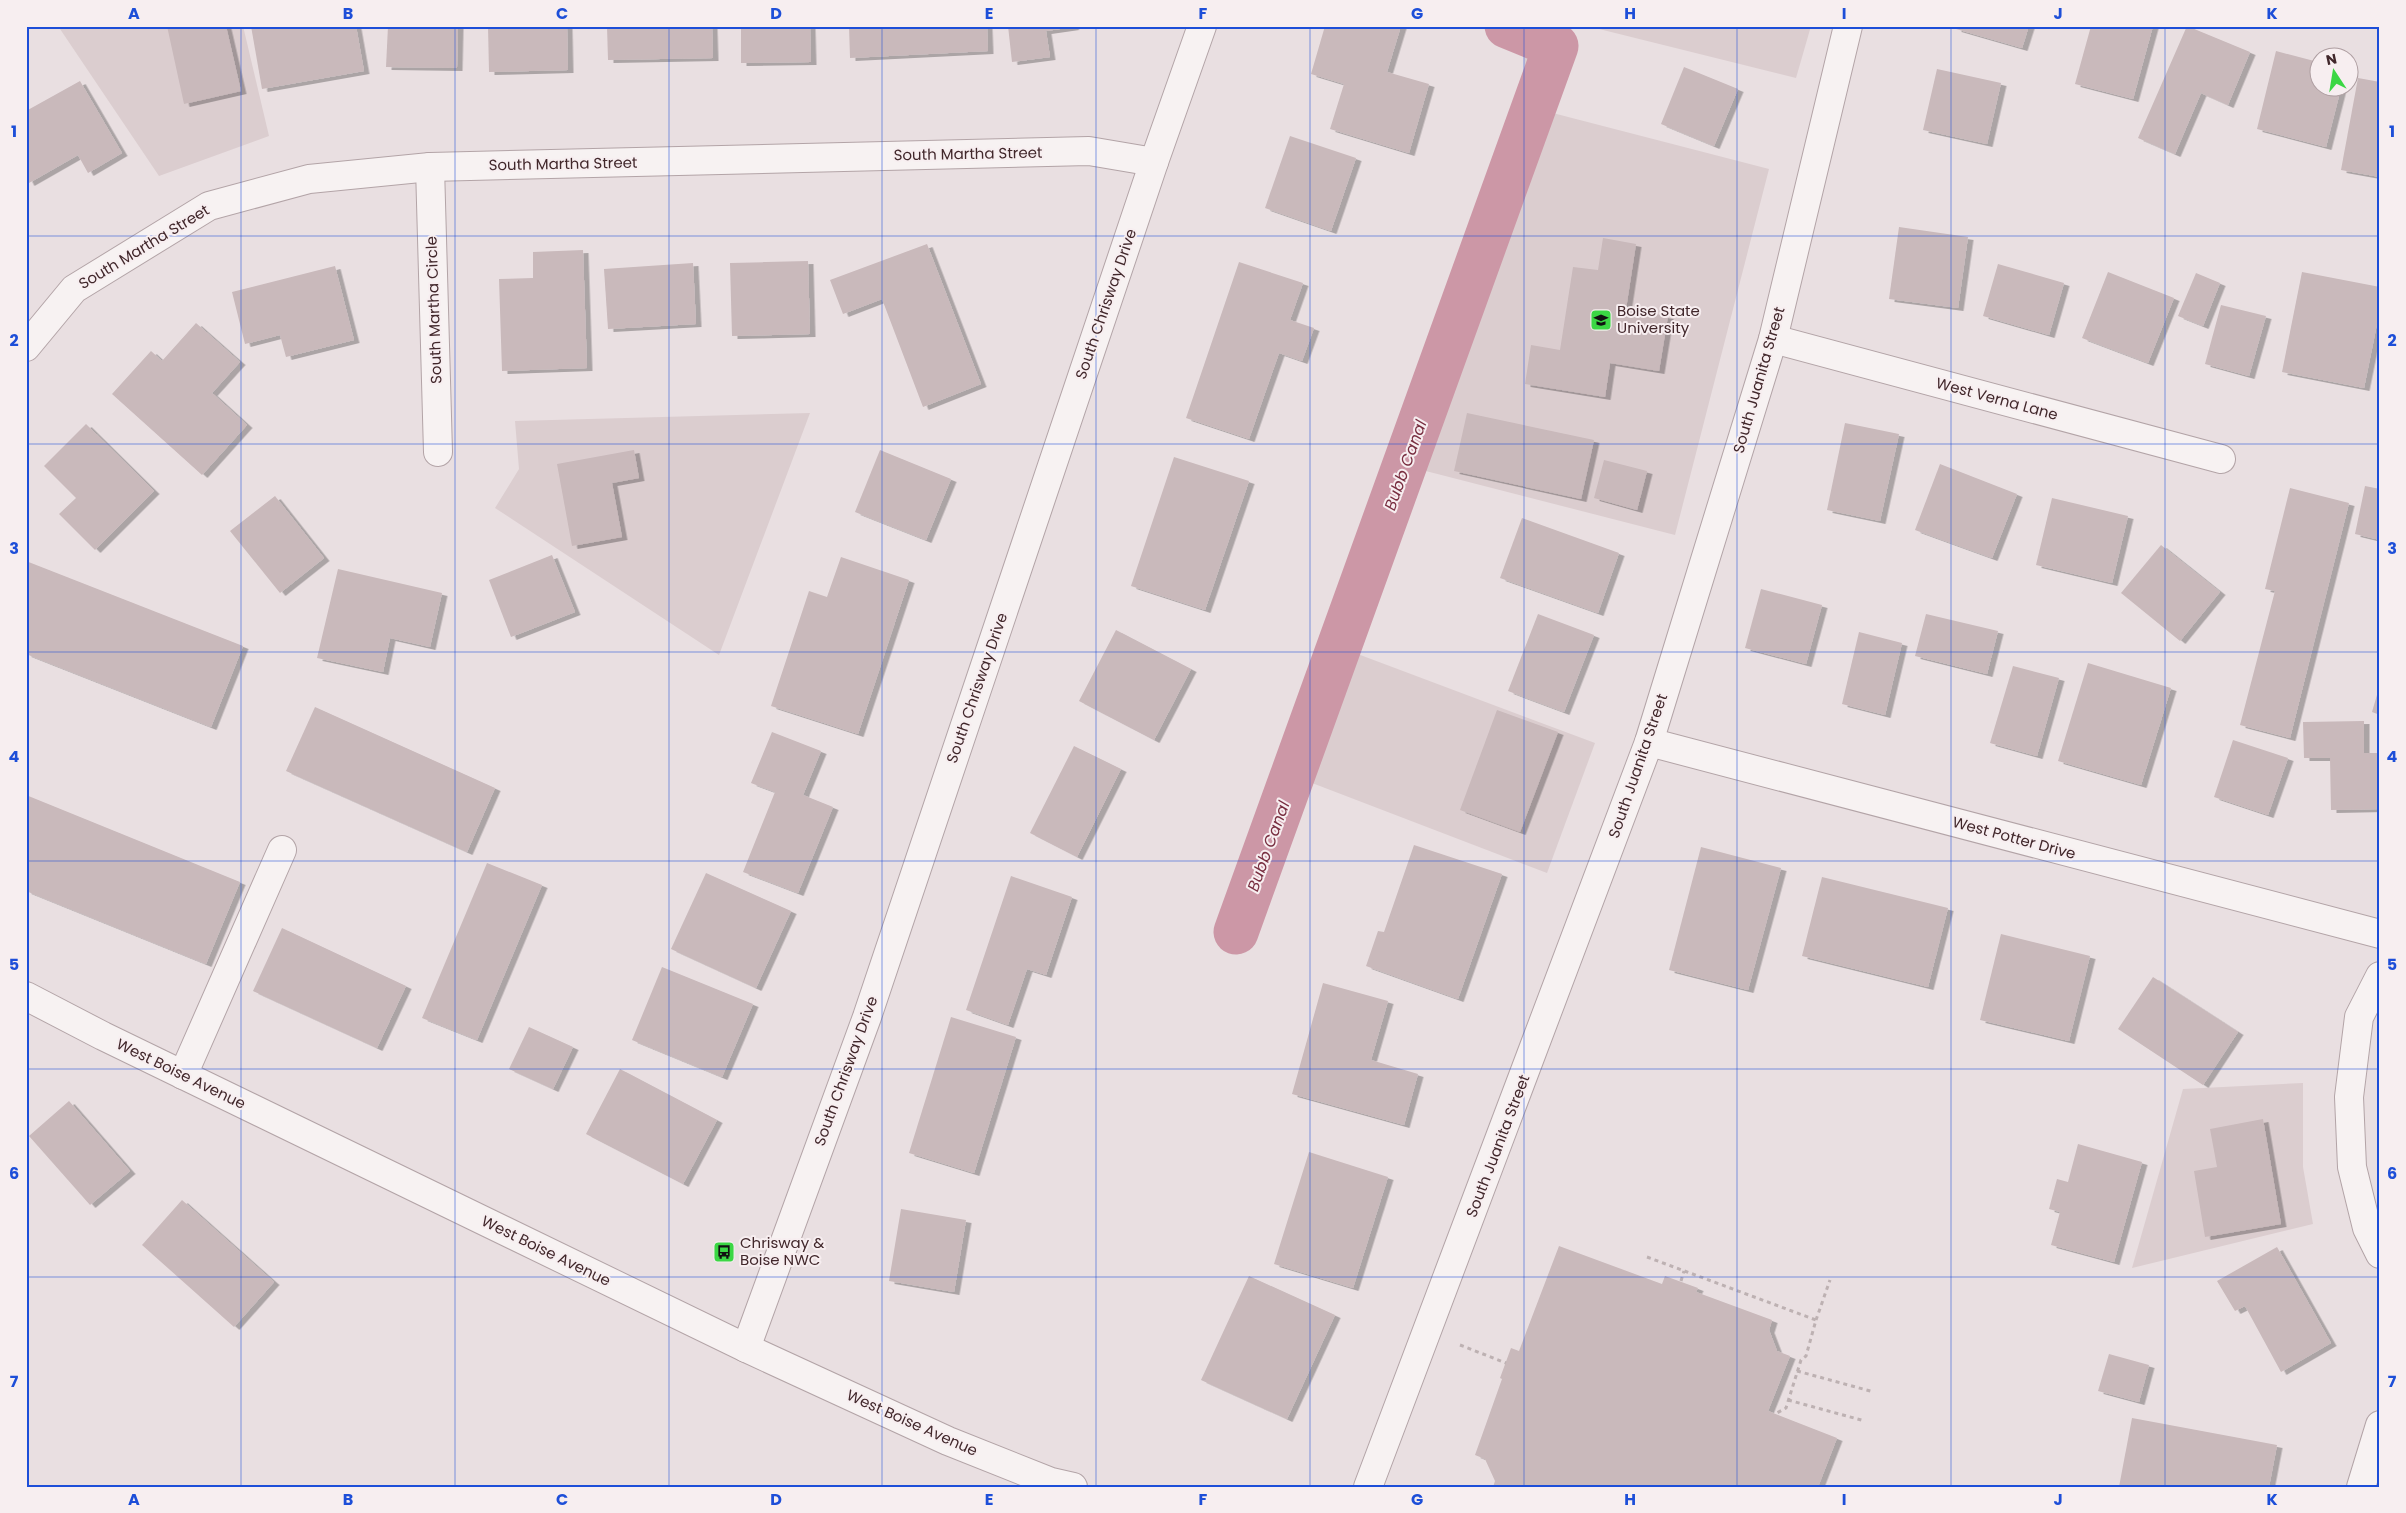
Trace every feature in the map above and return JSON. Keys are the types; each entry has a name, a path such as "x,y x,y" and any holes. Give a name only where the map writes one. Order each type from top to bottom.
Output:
{"street":[{"name":"South Chrisway Drive","path":"746,1348 870,1007 1154,162 1202,26"},
{"name":"South Juanita Street","path":"1368,1487 1649,742 1773,339 1848,26"},
{"name":"South Martha Street","path":"26,348 74,289 209,206 309,179 430,167 1089,151 1154,162"},
{"name":"South Martha Circle","path":"430,167 438,452"},
{"name":"West Verna Lane","path":"1773,339 2222,459"},
{"name":"West Potter Drive","path":"1649,742 2380,934"},
{"path":"183,1075 282,850"},
{"path":"2380,976 2359,1017 2349,1098 2352,1167 2367,1228 2380,1254"},
{"name":"West Boise Avenue","path":"26,996 183,1075 746,1348 948,1441 1051,1482 1073,1487"},
{"path":"2361,1487 2380,1425"}],"path":[{"path":"1647,1257 1816,1320"},
{"path":"1680,1281 1684,1271"},
{"path":"1775,1414 1786,1408 1800,1360 1806,1356 1830,1280"},
{"path":"1457,1344 1506,1363"},
{"path":"1797,1371 1874,1392"},
{"path":"1788,1400 1865,1421"}],"shaded area":[{"path":"58,26 243,26 269,136 159,176"},
{"name":"Boise State University","path":"1501,26 1564,26 1545,111 1769,169 1675,535 1418,469 1526,170 1524,36"},
{"path":"1587,26 1811,26 1796,78"},
{"path":"810,413 719,655 495,508 519,469 515,421"},
{"path":"1347,650 1595,743 1547,873 1299,778"},
{"path":"2303,1083 2303,1167 2313,1224 2132,1268 2183,1089"}],"building":[{"path":"167,26 226,26 241,91 184,104"},
{"path":"251,26 356,26 364,71 262,89"},
{"path":"388,26 458,26 457,68 386,67"},
{"path":"488,26 567,26 568,70 489,72"},
{"path":"607,26 712,26 713,58 608,60"},
{"path":"741,26 810,26 811,62 741,63"},
{"path":"849,26 987,26 988,51 850,58"},
{"path":"1008,26 1074,27 1046,31 1050,57 1012,62"},
{"path":"1325,26 1401,26 1387,72 1429,84 1409,153 1330,129 1344,84 1311,74"},
{"path":"1957,26 2029,26 2022,48 1956,29"},
{"path":"2091,26 2153,26 2133,99 2075,84"},
{"path":"2187,26 2250,52 2228,105 2201,93 2175,154 2138,138"},
{"path":"2276,51 2308,59 2308,98 2338,98 2326,147 2257,129"},
{"path":"1684,67 1738,89 1714,146 1661,124"},
{"path":"1937,69 2001,83 1987,144 1923,130"},
{"path":"2358,78 2380,82 2380,177 2341,170 2354,98 2358,98"},
{"path":"80,81 122,153 88,173 78,155 29,183 26,177 26,111"},
{"path":"1290,136 1356,158 1331,231 1265,208"},
{"path":"1899,227 1968,237 1958,308 1889,299"},
{"path":"1603,238 1636,244 1626,309 1668,316 1659,371 1610,363 1605,397 1525,384 1531,345 1560,350 1573,267 1598,270"},
{"path":"927,244 981,384 923,407 882,299 843,314 830,280"},
{"path":"583,250 587,368 502,371 499,279 533,278 533,252"},
{"path":"808,261 810,334 732,336 730,263"},
{"path":"1239,262 1303,283 1290,320 1314,328 1302,361 1279,353 1249,439 1186,418"},
{"path":"693,263 696,324 608,329 604,269"},
{"path":"1998,264 2064,283 2049,335 1983,316"},
{"path":"335,266 354,340 286,357 280,335 245,344 232,292"},
{"path":"2108,272 2174,298 2148,363 2082,338"},
{"path":"2302,272 2380,287 2380,309 2364,388 2282,372"},
{"path":"2196,273 2220,283 2203,326 2178,316"},
{"path":"2221,305 2266,316 2249,376 2205,364"},
{"path":"196,323 240,362 212,393 247,425 202,475 112,394 151,351 162,361"},
{"path":"1467,413 1594,440 1581,499 1454,471"},
{"path":"1845,423 1899,434 1880,521 1827,510"},
{"path":"86,424 154,491 95,550 59,514 76,498 44,466"},
{"path":"634,450 639,478 612,483 622,537 572,546 557,464"},
{"path":"880,450 951,479 926,540 855,512"},
{"path":"1174,457 1249,481 1205,610 1131,586"},
{"path":"1604,460 1647,471 1637,510 1594,498"},
{"path":"1940,464 2017,494 1992,558 1915,530"},
{"path":"2365,486 2380,489 2380,540 2355,534"},
{"path":"2290,488 2349,503 2290,738 2240,725 2275,591 2265,589"},
{"path":"275,496 324,558 280,593 230,531"},
{"path":"2052,498 2128,516 2112,583 2036,565"},
{"path":"1522,518 1619,553 1598,613 1500,578"},
{"path":"2161,545 2220,592 2180,641 2121,593"},
{"path":"552,555 575,612 511,637 489,580"},
{"path":"841,557 909,580 858,734 771,706 809,591 827,597"},
{"path":"26,561 243,646 211,727 26,654"},
{"path":"338,569 442,593 430,647 390,638 383,672 317,658"},
{"path":"1761,589 1822,605 1806,664 1745,648"},
{"path":"1538,614 1594,635 1564,712 1508,691"},
{"path":"1926,614 1998,631 1987,674 1915,656"},
{"path":"1116,630 1191,669 1154,740 1079,701"},
{"path":"1859,632 1902,643 1885,715 1842,704"},
{"path":"2088,663 2171,688 2141,785 2058,761"},
{"path":"2013,666 2059,678 2037,756 1990,743"},
{"path":"2380,688 2380,715 2372,712"},
{"path":"315,707 495,788 467,852 286,771"},
{"path":"1497,710 1558,732 1520,832 1460,810"},
{"path":"2364,721 2364,753 2380,753 2380,809 2331,810 2330,758 2304,758 2303,722"},
{"path":"772,732 821,751 803,795 833,807 798,893 743,872 775,792 751,783"},
{"path":"2233,740 2288,758 2268,815 2214,797"},
{"path":"1074,746 1121,769 1077,857 1030,833"},
{"path":"26,795 240,882 206,964 26,891"},
{"path":"1414,845 1502,874 1458,999 1366,966 1378,931 1384,932"},
{"path":"1701,847 1781,868 1748,990 1669,970"},
{"path":"487,863 542,885 477,1040 422,1018"},
{"path":"706,873 791,911 756,988 671,949"},
{"path":"1011,876 1072,897 1046,975 1027,969 1008,1025 966,1010"},
{"path":"1822,877 1948,908 1928,987 1802,956"},
{"path":"282,928 406,986 377,1048 253,991"},
{"path":"2001,934 2090,956 2069,1041 1980,1020"},
{"path":"662,967 753,1004 722,1077 632,1040"},
{"path":"2153,977 2238,1032 2203,1085 2118,1029"},
{"path":"1323,983 1388,1001 1371,1060 1418,1074 1404,1125 1292,1094"},
{"path":"951,1017 1016,1037 974,1173 909,1153"},
{"path":"529,1027 573,1047 553,1089 509,1069"},
{"path":"620,1069 717,1120 683,1184 586,1134"},
{"path":"69,1101 130,1171 90,1205 29,1136"},
{"path":"2263,1119 2281,1224 2205,1237 2194,1171 2217,1167 2210,1129"},
{"path":"2078,1144 2142,1162 2114,1262 2051,1245 2060,1212 2049,1209 2057,1179 2068,1182"},
{"path":"1309,1152 1388,1177 1353,1288 1274,1264"},
{"path":"182,1200 274,1282 234,1327 142,1245"},
{"path":"901,1209 966,1220 954,1292 889,1281"},
{"path":"1559,1246 1662,1284 1665,1276 1698,1288 1696,1292 1772,1320 1769,1330 1777,1351 1790,1356 1768,1411 1837,1438 1818,1487 1493,1487 1495,1481 1485,1459 1475,1455 1511,1348 1519,1351"},
{"path":"2277,1247 2331,1343 2281,1372 2245,1306 2235,1311 2217,1281"},
{"path":"1249,1276 1335,1315 1287,1419 1201,1380"},
{"path":"2109,1354 2149,1365 2139,1402 2098,1391"},
{"path":"2132,1418 2277,1445 2269,1487 2119,1487"}],"waterway":[{"name":"Bubb Canal","path":"1236,932 1556,46 1507,26"}],"place":[{"name":"Boise State University","path":"1601,320"},
{"name":"Chrisway & Boise NWC","path":"724,1252"}]}
